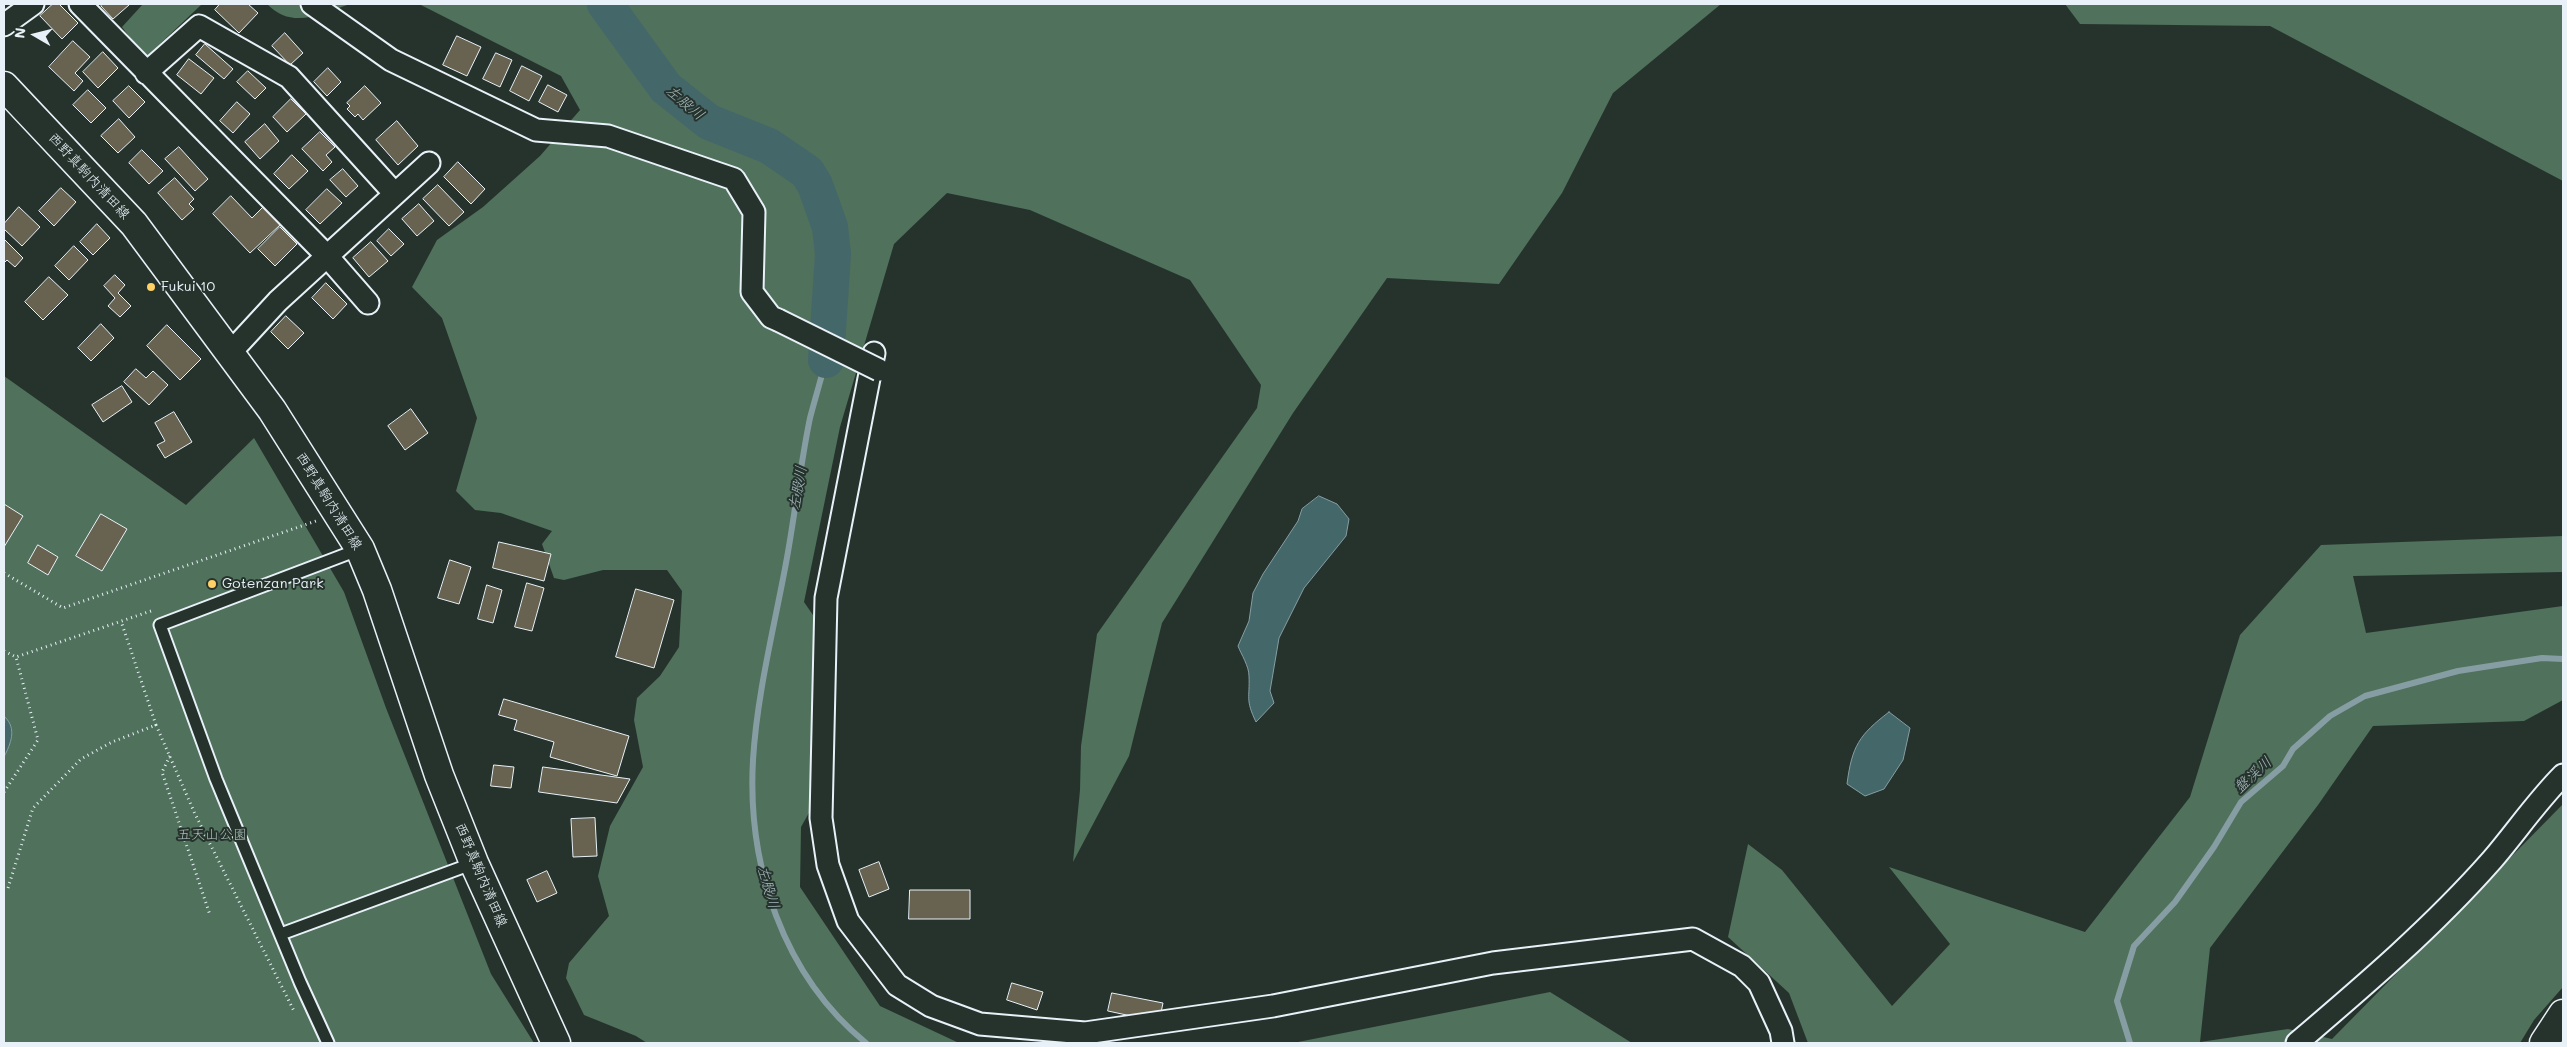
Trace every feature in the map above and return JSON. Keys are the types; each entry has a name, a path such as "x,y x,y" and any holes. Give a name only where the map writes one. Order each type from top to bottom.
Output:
{"main road":[{"name":"西野真駒内清田線","path":"4,86 134,224 272,410 360,548 377,590 439,774 474,863 556,1043"},
{"path":"2544,1043 2563,1014"}],"street":[{"path":"4,25 33,4"},
{"path":"80,4 146,74 327,256 368,303"},
{"path":"312,4 390,60 536,130 608,136 734,179 754,212 752,292 771,317 877,361 826,598 821,818 828,865 848,921 897,986 931,1006 980,1024 1085,1033 1273,1006 1493,963 1693,939 1742,966 1759,983 1781,1031 1784,1043"},
{"path":"146,74 199,26 288,77 395,194"},
{"path":"230,353 278,302 429,163"},
{"path":"2297,1043 2395,960 2492,860 2550,789 2563,776"}],"lane":[{"path":"328,1043 300,982 216,779 160,624 360,548"},
{"path":"281,934 474,863"}],"path":[{"path":"4,573 63,608 317,521"},
{"path":"121,621 156,725 196,814 297,1018"},
{"path":"4,792 38,740 16,657"},
{"path":"8,888 33,808 81,759 112,742 156,725"},
{"path":"170,756 162,772 210,914"}],"green space":[{"path":"143,4 202,4 145,58 122,27"},
{"path":"267,4 350,4 307,18 297,18 277,12"},
{"path":"419,4 1721,4 1613,93 1562,193 1499,284 1387,278 1293,413 1162,623 1129,756 1073,862 1080,790 1081,746 1097,634 1257,408 1261,385 1190,280 1030,210 947,193 894,244 840,427 804,602 815,618 814,794 810,811 801,827 800,887 880,1006 959,1043 647,1043 636,1036 584,1015 566,978 569,963 609,916 598,876 610,826 643,767 634,720 637,698 660,676 679,647 682,591 667,570 603,570 564,580 554,578 542,544 552,531 501,513 475,510 456,491 477,418 442,318 412,287 437,240 483,207 540,156 580,110 561,76"},
{"path":"2065,4 2563,4 2563,181 2270,26 2080,24"},
{"name":"五天山公園","path":"4,376 186,505 254,438 344,592 386,708 491,974 534,1043 4,1043"},
{"path":"2563,536 2563,572 2353,576 2366,633 2563,606 2563,700 2524,721 2373,726 2318,805 2210,948 2200,1042 2288,1029 2332,1039 2563,804 2563,987 2534,1020 2520,1043 1808,1043 1789,993 1728,937 1748,844 1782,870 1892,1006 1950,944 1889,867 2085,932 2190,797 2240,635 2321,545"},
{"path":"1550,992 1632,1043 1293,1043"}],"water":[{"path":"1319,496 1337,504 1349,519 1346,536 1304,588 1279,638 1270,691 1274,703 1256,722 1249,703 1249,672 1238,646 1249,621 1253,593 1263,574 1298,521 1302,509"},
{"path":"1889,712 1910,728 1903,760 1884,789 1865,796 1847,784 1851,760 1864,735"},
{"path":"5,717 11,726 12,736 4,757"}],"building":[{"path":"53,4 59,4 78,23 62,39 40,16"},
{"path":"103,4 129,5 113,19 101,6"},
{"path":"220,4 248,4 258,13 239,33 215,10"},
{"path":"285,33 303,53 290,65 272,46"},
{"path":"457,36 481,47 467,76 443,65"},
{"path":"73,41 90,57 75,73 83,81 74,91 49,67"},
{"path":"205,44 233,69 224,79 196,55"},
{"path":"103,52 118,68 98,88 83,72"},
{"path":"496,53 512,60 500,87 483,79"},
{"path":"189,59 214,78 201,94 177,75"},
{"path":"522,66 542,76 529,101 510,91"},
{"path":"328,68 341,82 327,96 314,82"},
{"path":"248,71 266,88 255,99 237,82"},
{"path":"548,85 567,95 558,112 539,102"},
{"path":"129,86 145,102 129,118 113,101"},
{"path":"365,86 381,103 363,120 358,114 355,117 347,109 350,106 347,103"},
{"path":"88,90 106,108 91,123 73,105"},
{"path":"291,99 306,114 287,132 273,117"},
{"path":"237,102 250,114 233,133 220,121"},
{"path":"119,119 135,137 118,153 101,136"},
{"path":"397,121 418,146 398,165 376,140"},
{"path":"265,124 279,141 260,159 245,142"},
{"path":"320,132 335,147 326,155 332,162 323,171 302,149"},
{"path":"179,147 208,179 195,191 165,159"},
{"path":"142,150 163,171 149,184 129,163"},
{"path":"292,155 308,171 289,189 274,174"},
{"path":"458,162 485,189 471,204 444,177"},
{"path":"343,169 358,186 346,197 330,180"},
{"path":"175,178 194,199 189,204 194,209 182,220 158,193"},
{"path":"438,185 464,212 449,226 423,199"},
{"path":"61,188 76,202 54,226 39,211"},
{"path":"327,189 342,203 320,224 306,210"},
{"path":"231,196 252,218 263,207 280,225 250,253 213,214"},
{"path":"419,204 434,221 417,236 402,219"},
{"path":"19,207 40,227 22,246 4,229 4,224"},
{"path":"97,224 110,238 93,255 80,242"},
{"path":"280,227 297,244 275,266 258,249"},
{"path":"389,229 404,244 391,256 377,241"},
{"path":"4,239 23,258 15,267 7,260 4,263"},
{"path":"371,242 388,261 369,277 353,258"},
{"path":"74,246 88,260 69,280 55,266"},
{"path":"115,275 125,285 118,293 131,306 120,317 108,306 115,298 104,286"},
{"path":"49,277 68,295 43,320 25,302"},
{"path":"326,283 347,304 333,319 312,298"},
{"path":"286,316 304,333 288,349 271,332"},
{"path":"101,324 114,338 91,361 78,348"},
{"path":"167,325 201,359 180,380 147,346"},
{"path":"136,369 146,378 153,371 168,385 149,405 124,382"},
{"path":"122,386 132,402 103,422 92,405"},
{"path":"411,409 428,433 405,450 388,426"},
{"path":"174,412 192,442 165,458 157,445 165,441 155,423"},
{"path":"4,504 23,516 4,547"},
{"path":"101,514 127,529 102,571 76,556"},
{"path":"499,542 551,554 544,581 493,568"},
{"path":"38,545 58,557 48,575 28,563"},
{"path":"450,560 471,567 459,604 438,598"},
{"path":"527,583 544,588 532,631 515,627"},
{"path":"487,585 502,590 493,623 478,619"},
{"path":"636,589 674,600 654,668 616,657"},
{"path":"504,699 629,736 617,776 550,757 554,742 514,730 517,720 499,715"},
{"path":"494,765 514,767 511,788 491,786"},
{"path":"543,767 630,779 617,803 539,792"},
{"path":"595,818 597,856 573,857 571,819"},
{"path":"879,862 889,889 869,897 859,870"},
{"path":"547,871 557,893 537,902 527,880"},
{"path":"910,890 970,890 970,919 909,919"},
{"path":"1012,983 1043,992 1037,1010 1007,1000"},
{"path":"1112,993 1163,1003 1159,1022 1108,1011"}],"waterway":[{"name":"左股川","path":"605,4 666,88 709,122 769,146 807,172 815,185 830,227 833,254 826,360"},
{"name":"左股川","path":"826,360 810,418 786,563 762,686 753,760 753,800 756,839 764,878 776,916 792,952 812,985 837,1016 866,1043"},
{"name":"盤渓川","path":"2130,1043 2117,1001 2134,946 2175,902 2214,847 2241,802 2283,766 2293,749 2330,716 2365,696 2458,671 2542,658 2563,659"}],"place":[{"name":"Fukui 10","path":"151,287"},
{"name":"Gotenzan Park","path":"212,584"}]}
